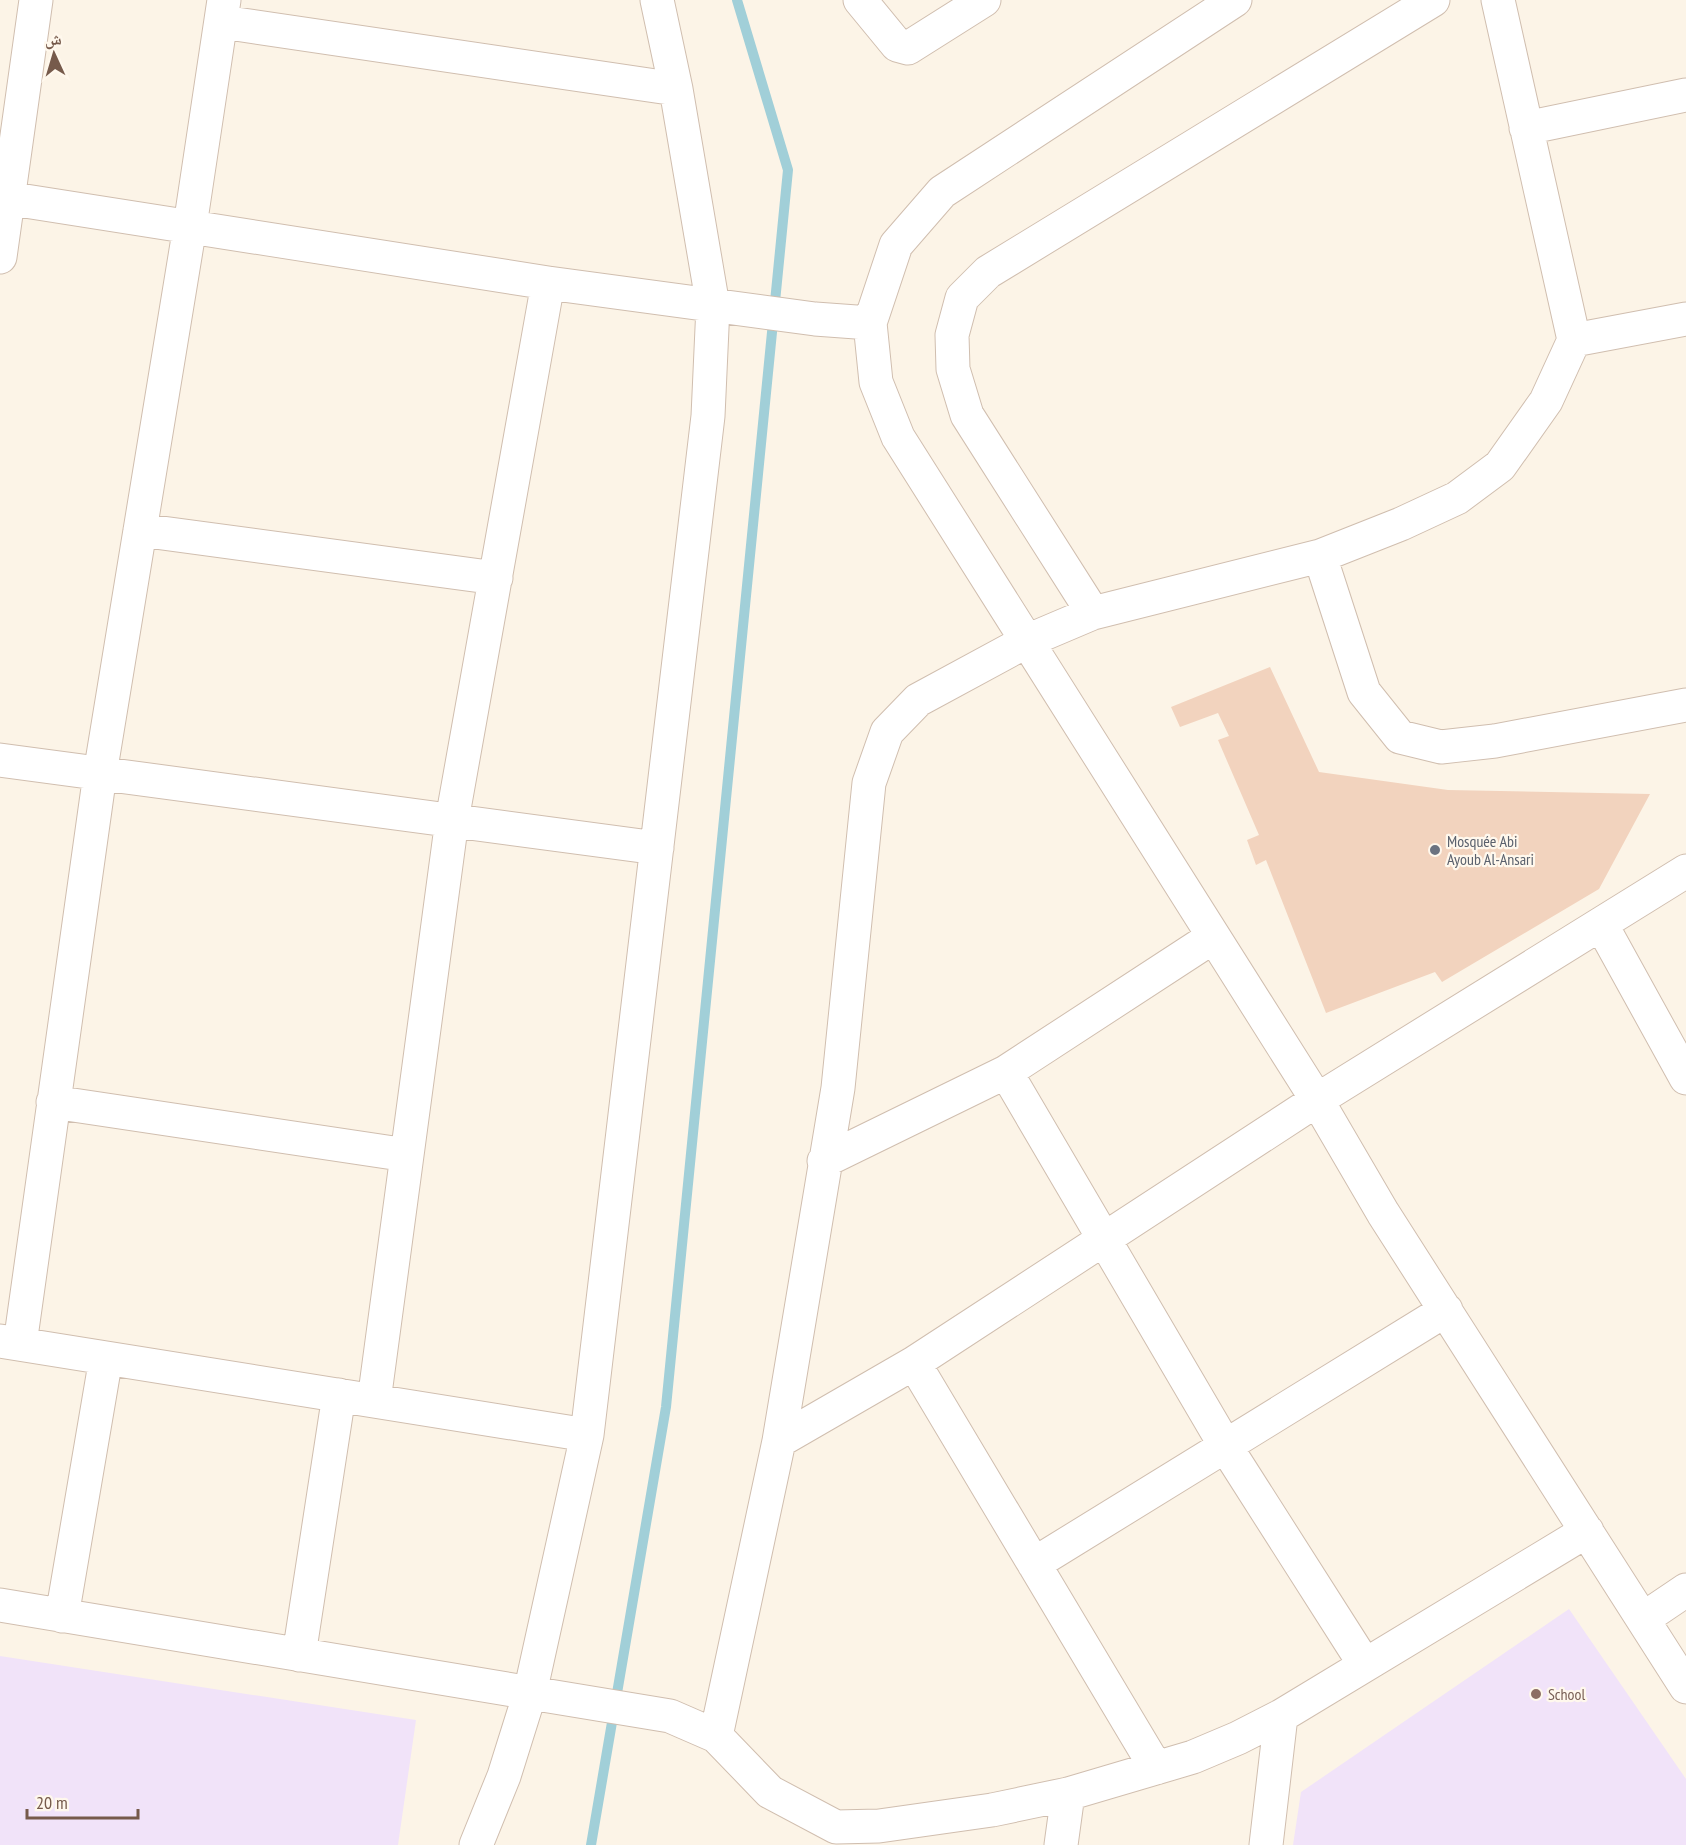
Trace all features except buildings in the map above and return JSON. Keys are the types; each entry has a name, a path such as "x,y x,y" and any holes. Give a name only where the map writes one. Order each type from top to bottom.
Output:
{"street":[{"path":"0,258 5,198 36,0"},
{"path":"476,1845 504,1776 530,1693 587,1435 722,307 657,0"},
{"path":"860,0 897,45 908,48 984,0"},
{"path":"1235,0 942,192 896,245 870,323 876,382 898,436 1317,1100 1383,1213 1686,1687"},
{"path":"1093,613 967,415 953,369 952,335 962,298 988,272 1433,0"},
{"path":"716,1736 779,1441 838,1088 869,783 886,732 918,700 1027,641 1093,613 1320,556 1401,524 1457,498 1500,466 1546,400 1575,340 1498,0"},
{"path":"587,1435 10,1342 54,1102 100,774 223,11 676,89"},
{"path":"1526,128 1686,95"},
{"path":"5,198 548,282 815,319 870,323"},
{"path":"374,1401 452,820 548,282"},
{"path":"1575,340 1686,319"},
{"path":"140,530 496,578"},
{"path":"1320,556 1364,692 1400,737 1442,747 1484,742 1686,705"},
{"path":"0,760 657,848"},
{"path":"779,1441 914,1363 1317,1100 1686,871"},
{"path":"1601,924 1686,1078"},
{"path":"824,1161 1006,1072 1213,937"},
{"path":"1006,1072 1226,1447 1365,1665"},
{"path":"54,1102 407,1155"},
{"path":"1034,1564 1446,1310"},
{"path":"62,1616 106,1358"},
{"path":"914,1363 1156,1768"},
{"path":"299,1655 339,1395"},
{"path":"0,1605 670,1716 716,1736 770,1792 835,1836 879,1826 992,1810 1068,1794 1193,1757 1281,1716 1587,1531"},
{"path":"1643,1619 1686,1590"},
{"path":"1266,1845 1281,1716"},
{"path":"1061,1845 1068,1794"}],"shaded area":[{"name":"School","path":"1569,1609 1686,1779 1686,1845 1293,1845 1301,1792"},
{"path":"0,1656 416,1720 398,1845 0,1845"}],"waterway":[{"path":"591,1845 666,1407 788,170 737,0"}],"place":[{"name":"Mosquée Abi Ayoub Al-Ansari","path":"1435,850"},
{"name":"School","path":"1536,1694"}]}
